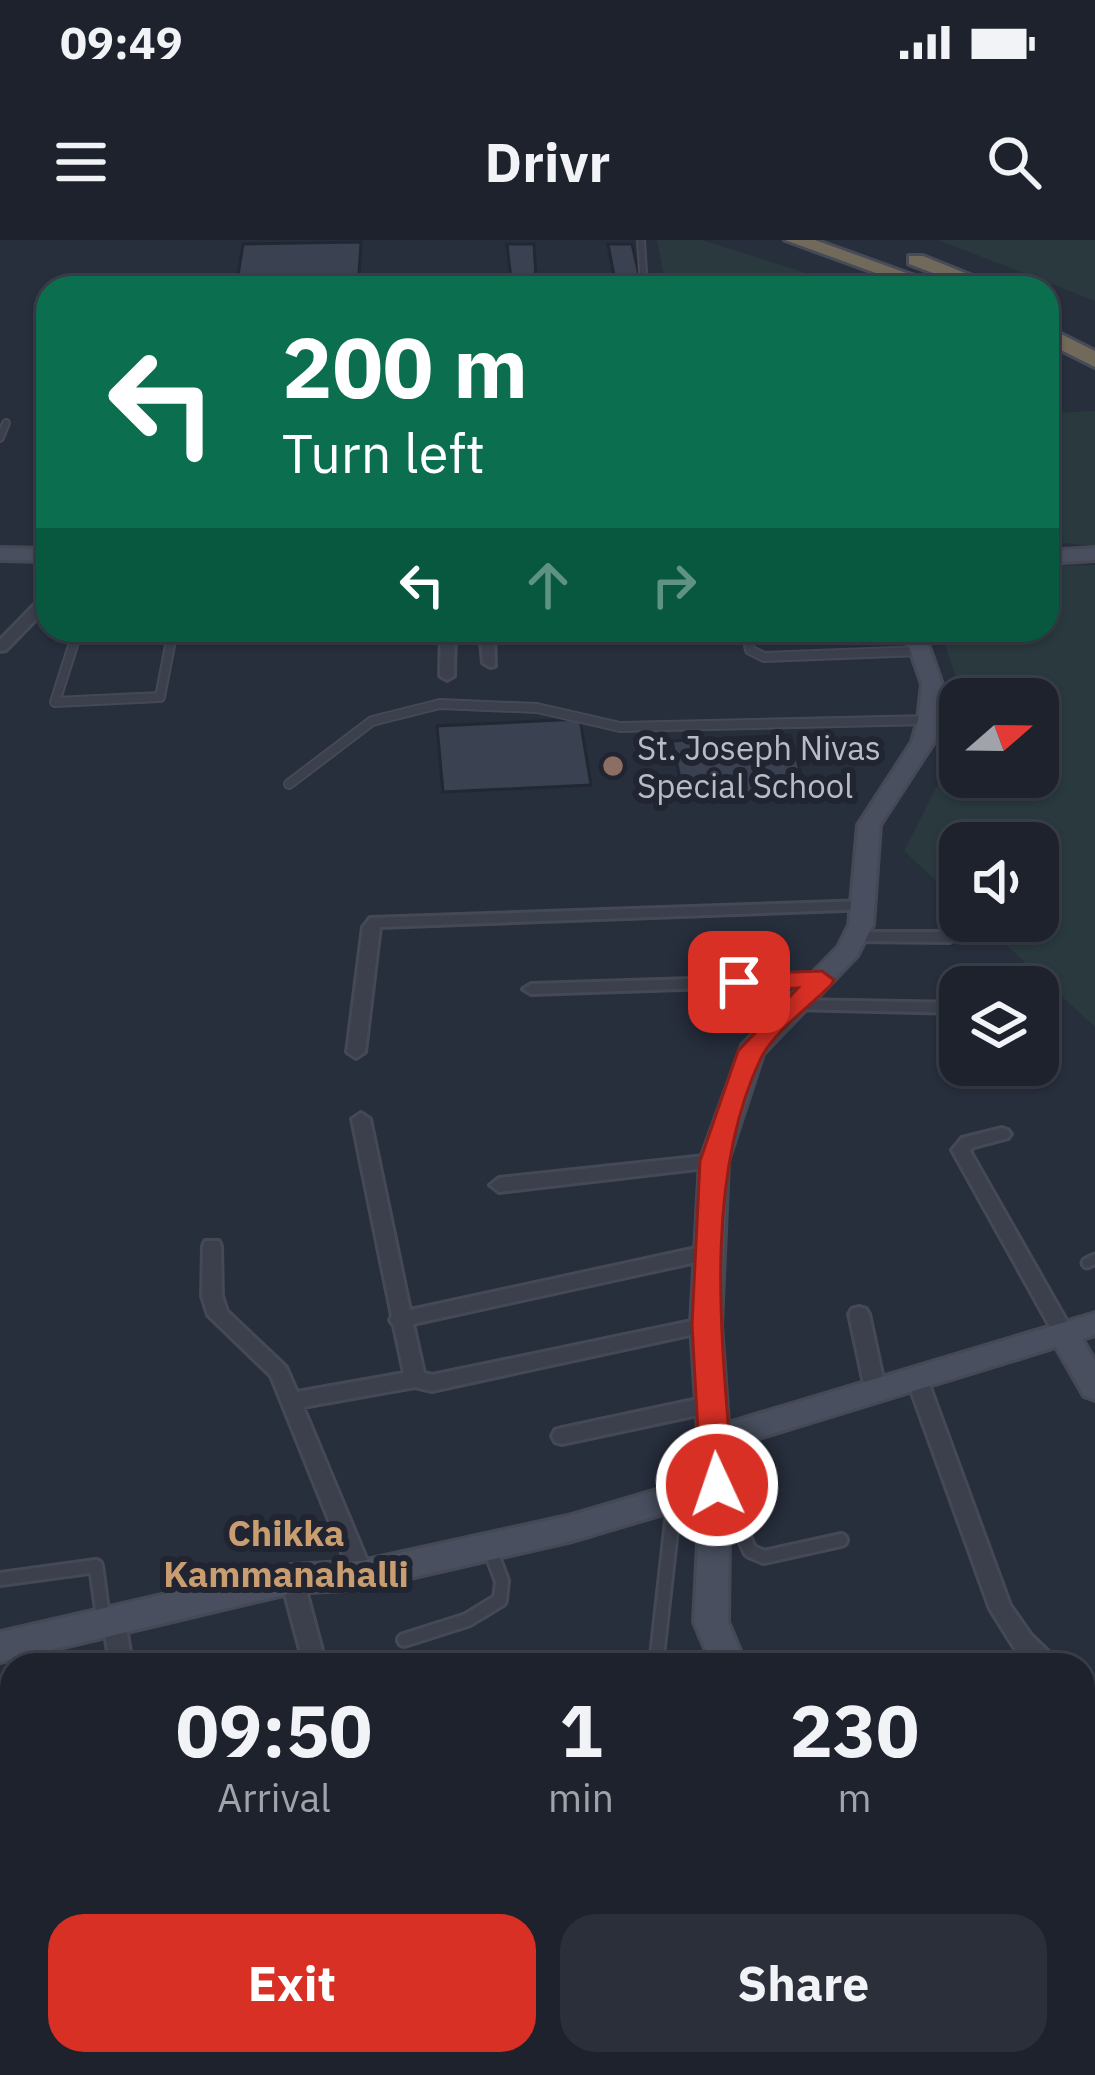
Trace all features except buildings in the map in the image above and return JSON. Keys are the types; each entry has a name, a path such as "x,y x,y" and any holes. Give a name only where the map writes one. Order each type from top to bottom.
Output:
{"highway":[{"path":"795,240 902,276"},
{"path":"856,240 958,276"},
{"path":"1059,318 1095,335"},
{"path":"1059,340 1095,360"}],"street":[{"path":"0,554 36,555"},
{"path":"1059,556 1095,554"},
{"path":"1,647 36,611"},
{"path":"447,676 448,642"},
{"path":"488,642 490,663"},
{"path":"725,1653 711,1622 716,1497 706,1325 714,1161 751,1051 822,980 855,937 866,906 869,825 923,742 929,720 932,684 917,642"},
{"path":"356,1052 371,927 376,922 866,906"},
{"path":"855,937 939,937"},
{"path":"531,989 822,980"},
{"path":"798,1005 939,1007"},
{"path":"361,1119 415,1379"},
{"path":"1002,1134 961,1144 961,1150 1095,1388"},
{"path":"499,1185 714,1161"},
{"path":"212,1246 212,1296 218,1315 279,1372 362,1575"},
{"path":"400,1319 710,1252"},
{"path":"859,1314 876,1393"},
{"path":"715,1439 1095,1324"},
{"path":"293,1401 415,1379 432,1383 706,1325"},
{"path":"917,1379 1001,1609 1034,1653"},
{"path":"562,1436 712,1404"},
{"path":"0,1647 292,1580 362,1575 675,1498 716,1497"},
{"path":"292,1580 312,1653"},
{"path":"109,1621 118,1653"}],"lane":[{"path":"641,240 643,276"},
{"path":"0,438 6,423"},
{"path":"73,642 53,696 56,702 160,697 170,642"},
{"path":"748,642 750,650 764,657 907,642"},
{"path":"289,784 372,721 440,704 538,708 620,727 929,720"},
{"path":"716,1497 736,1518 750,1551 764,1557 841,1540"},
{"path":"657,1653 675,1498"},
{"path":"404,1640 467,1620 500,1600 502,1580 489,1546"},
{"path":"0,1580 96,1566 109,1621"}],"shaded area":[{"path":"657,240 702,240 816,276 664,276"},
{"path":"938,240 1095,240 1095,301 1059,287 1059,276 1031,276"},
{"path":"1095,411 1095,546 1059,540 1059,412"},
{"path":"1095,565 1095,1027 1059,994 1059,966 1029,966 1003,942 1059,942 1059,822 939,822 939,884 904,851 939,782 939,798 1059,798 1059,678 956,678 944,642 1059,642 1059,566"}],"place":[{"name":"St. Joseph Nivas Special School","path":"613,766"}],"district":[{"name":"Chikka Kammanahalli","path":"286,1552"}],"route":[{"path":"717,1485 706,1325 714,1161 740,1095 751,1051 822,980 739,982"}]}
